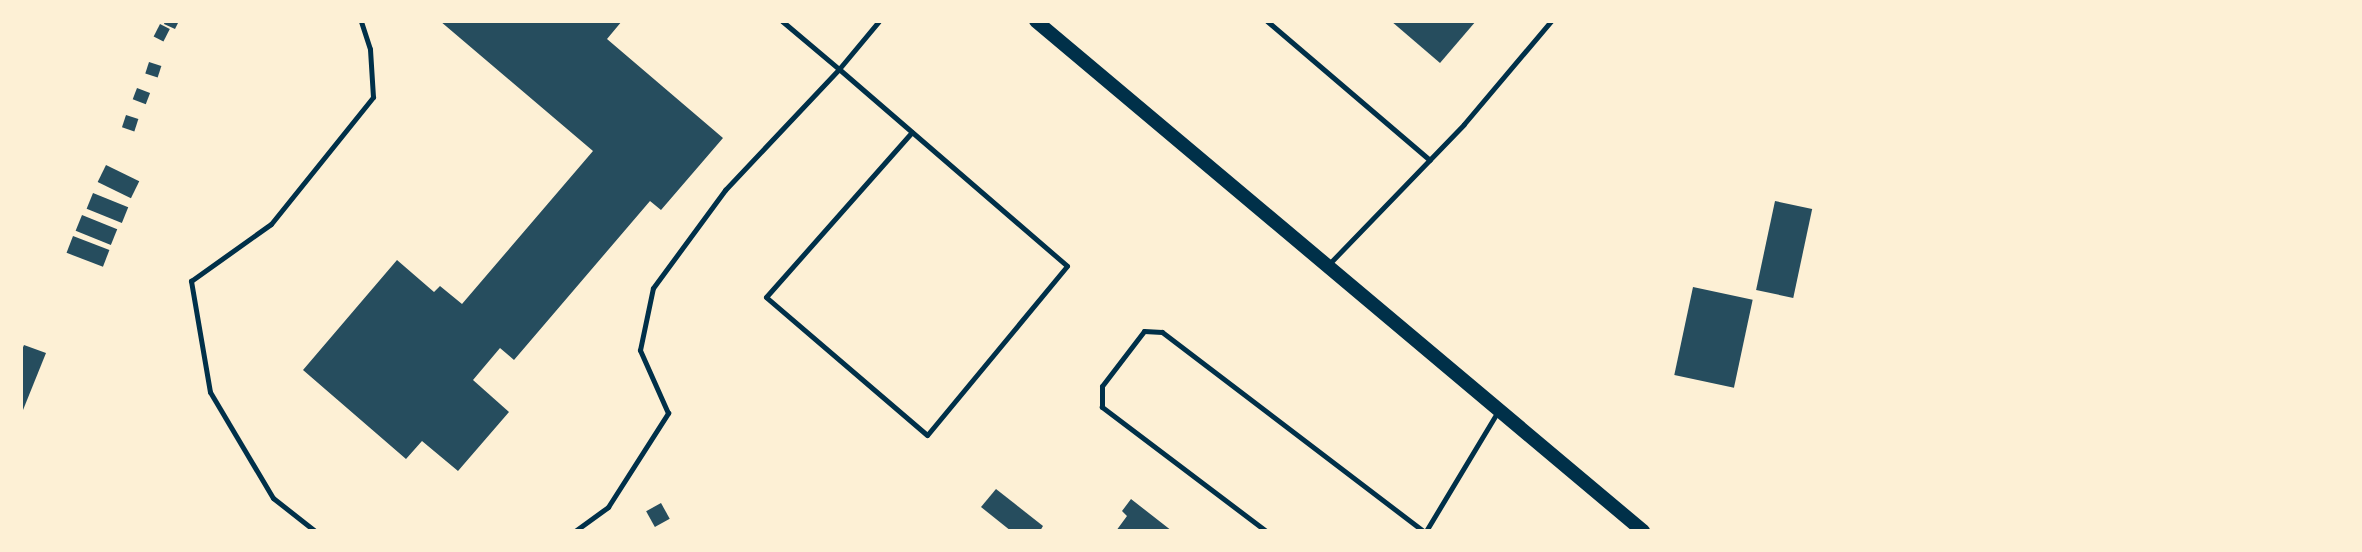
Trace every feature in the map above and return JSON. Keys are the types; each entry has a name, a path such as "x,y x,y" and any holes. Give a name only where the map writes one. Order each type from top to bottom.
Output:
{"main road":[{"path":"1036,21 1643,531"}],"lane":[{"path":"315,531 273,498 210,392 191,281 271,223 373,96 370,48 360,21"},
{"path":"782,21 839,69 912,132 1067,266 928,435 766,297 912,132"},
{"path":"575,531 608,507 668,413 640,350 653,288 725,190 839,69 879,21"},
{"path":"1267,21 1430,160"},
{"path":"1327,265 1430,160 1551,21"},
{"path":"1266,531 1102,407 1102,386 1144,331 1162,332 1424,531 1499,410"}],"building":[{"path":"165,21 179,21 175,29 164,24"},
{"path":"440,21 622,21 607,39 723,138 661,210 650,201 514,360 500,348 473,380 509,412 458,471 422,441 406,459 303,370 397,260 434,292 440,286 462,304 593,151"},
{"path":"1391,21 1476,21 1440,63"},
{"path":"160,24 170,29 163,41 154,36"},
{"path":"149,62 161,66 158,77 145,73"},
{"path":"137,88 150,93 146,104 133,99"},
{"path":"126,115 138,119 134,131 122,127"},
{"path":"106,165 139,181 131,198 98,182"},
{"path":"93,193 128,207 122,223 87,209"},
{"path":"1775,201 1812,209 1793,298 1756,290"},
{"path":"82,215 117,229 111,245 76,231"},
{"path":"73,236 109,250 103,267 67,253"},
{"path":"1693,287 1753,300 1734,388 1674,375"},
{"path":"24,345 46,353 21,415 21,352"},
{"path":"996,489 1043,526 1040,531 1011,531 981,507"},
{"path":"1131,499 1172,531 1116,531 1127,516 1122,511"},
{"path":"661,503 670,519 655,527 646,511"}]}
